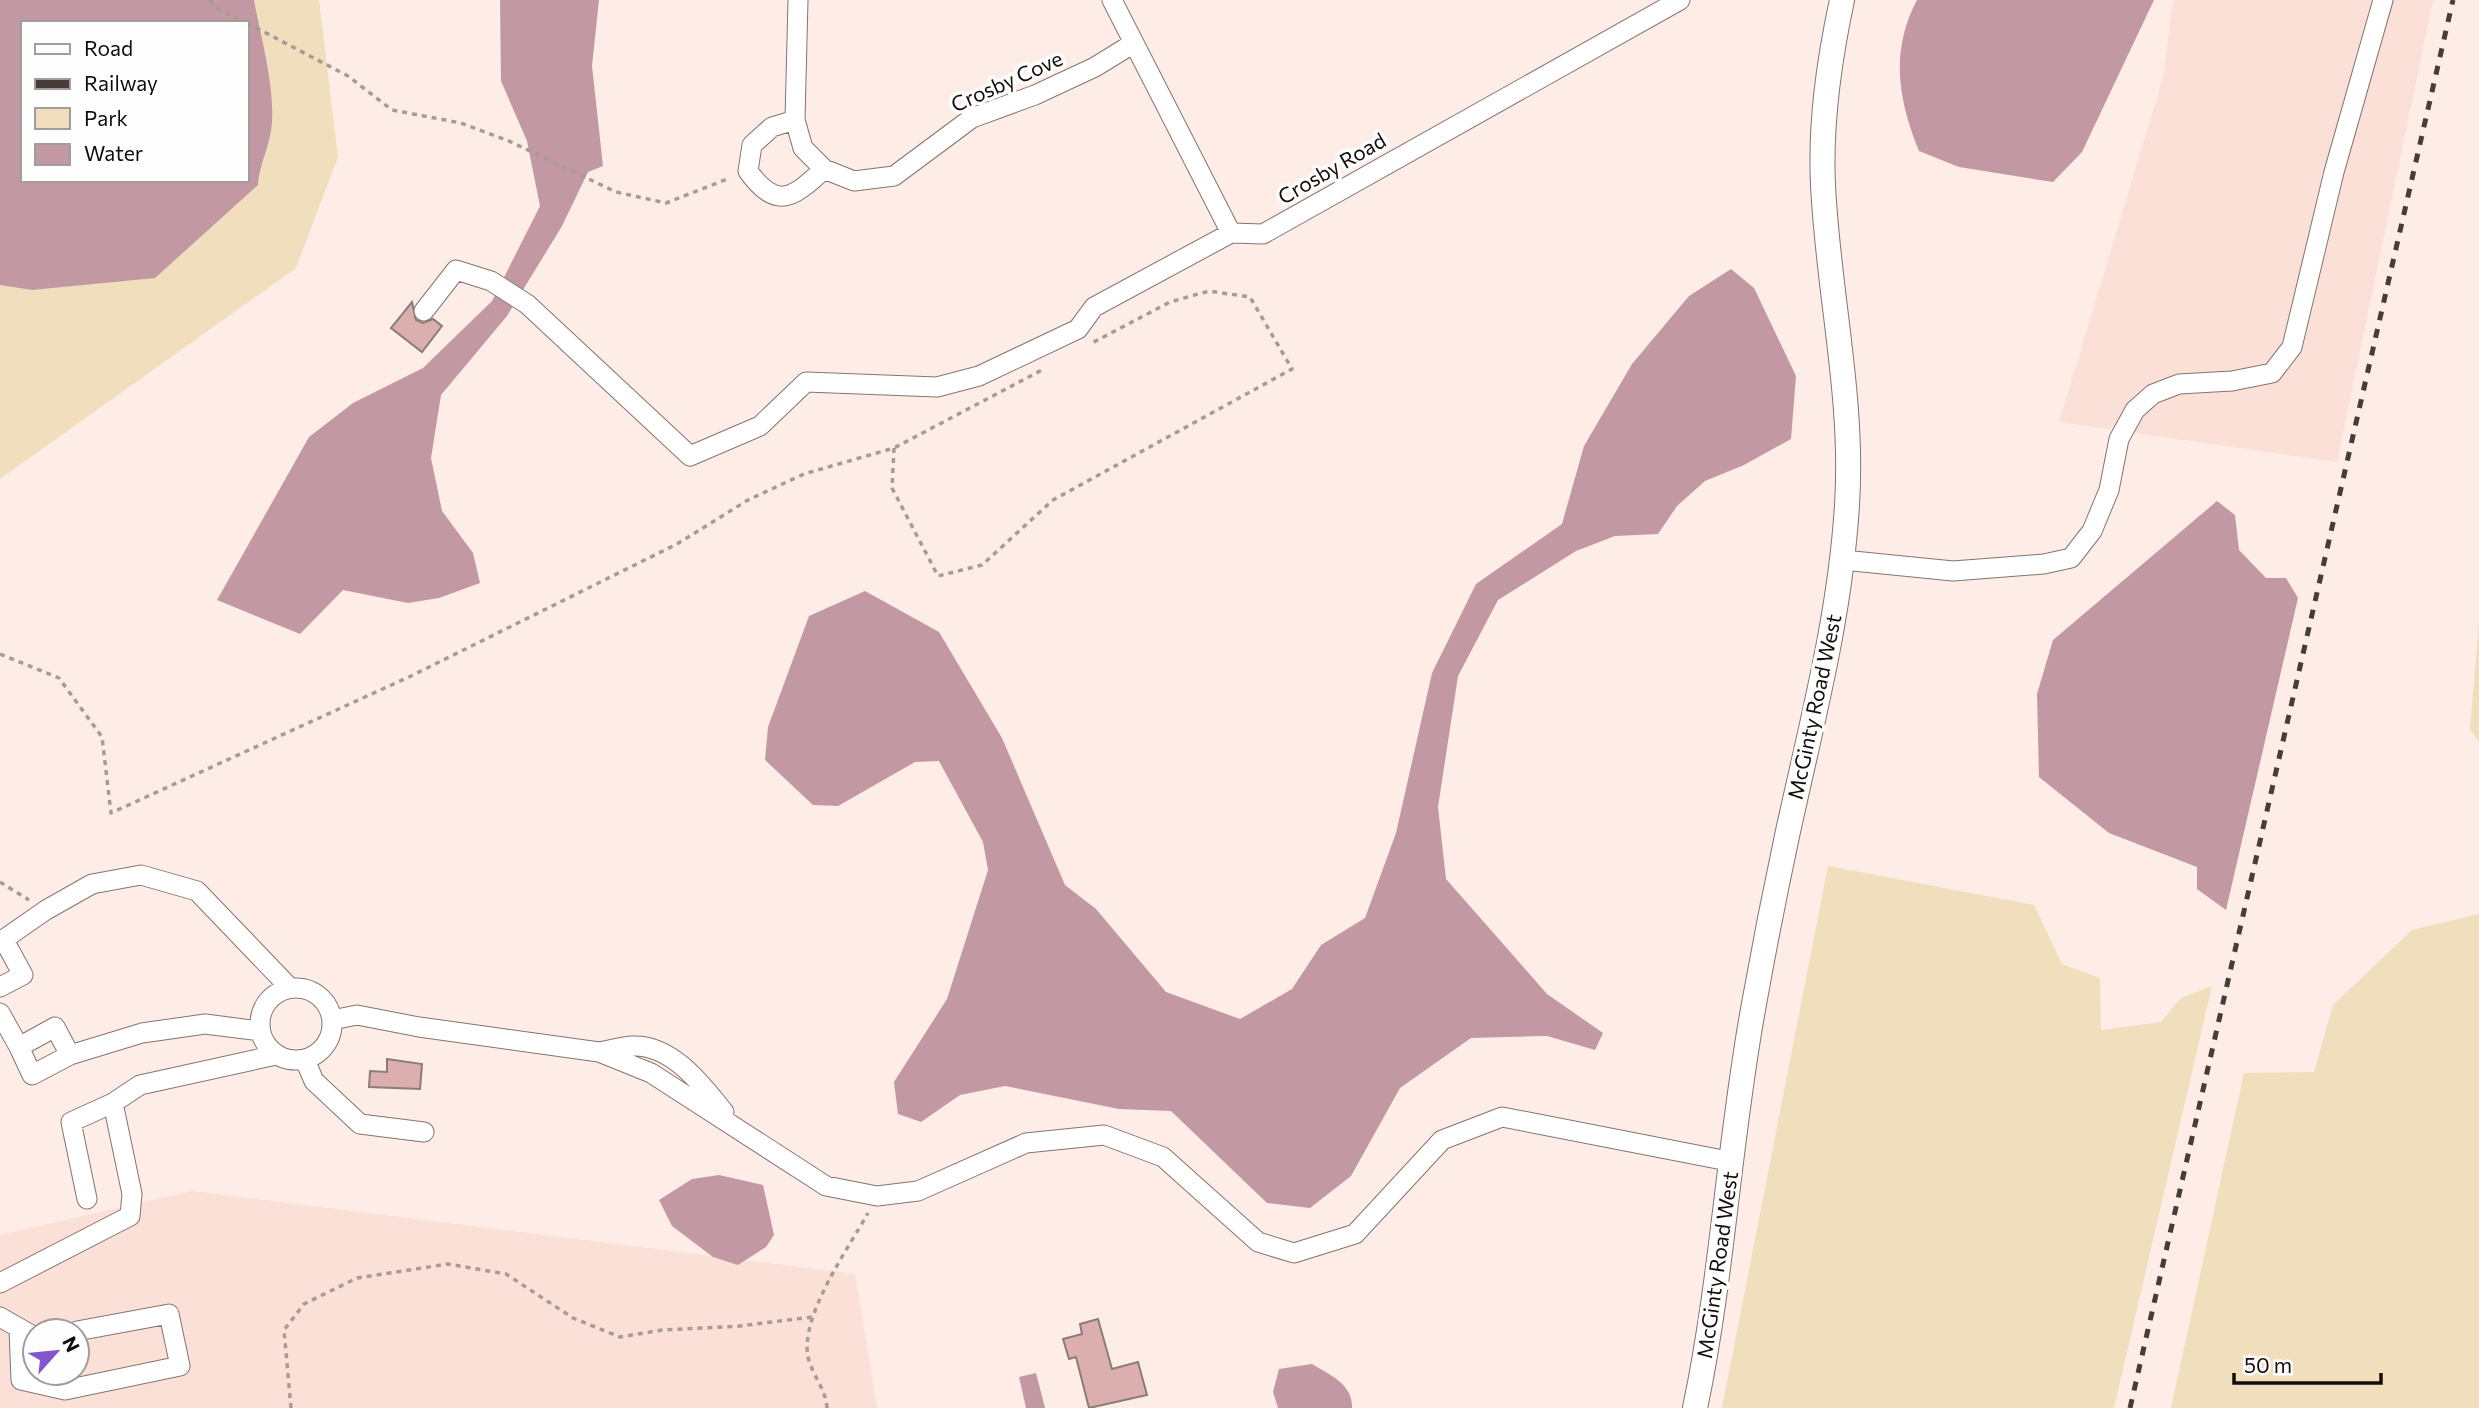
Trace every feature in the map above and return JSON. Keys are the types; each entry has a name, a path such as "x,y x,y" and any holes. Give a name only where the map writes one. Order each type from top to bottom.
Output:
{"main road":[{"name":"McGinty Road West","path":"1695,1408 1708,1344 1753,1009 1787,836 1826,667 1843,561 1847,501 1847,418 1823,183 1824,117 1831,52 1842,0"}],"street":[{"name":"Crosby Cove","path":"798,0 794,120 803,148 824,169 854,181 894,176 972,118 1035,95 1095,67 1134,43"},
{"path":"424,311 456,270 491,281 527,304 690,456 760,426 806,382 937,387 979,376 1078,330 1094,307 1231,233 1112,0"},
{"name":"Crosby Road","path":"1231,233 1263,234 1680,0"},
{"path":"1843,561 1953,571 2044,564 2071,558 2092,531 2109,490 2119,439 2135,410 2153,394 2179,384 2232,381 2272,373 2292,347 2341,147 2383,0"},
{"path":"794,120 772,127 752,145 748,171 763,192 783,197 804,188 824,169"},
{"path":"0,986 23,975 2,941 46,910 92,884 141,875 197,891 290,988"},
{"path":"0,1013 32,1075 70,1055 142,1033 205,1024 290,1060 305,1060 326,1045 332,1020 327,1006 318,995 305,989 290,988 276,993 266,1003 260,1017 264,1048"},
{"path":"332,1020 357,1015 599,1052 651,1073 826,1186 877,1196 918,1191 1026,1143 1104,1135 1163,1157 1258,1242 1294,1253 1355,1234 1442,1140 1502,1117 1733,1162"},
{"path":"19,1047 55,1027 70,1055"},
{"path":"87,1199 71,1122 113,1103 140,1086 264,1048"},
{"path":"305,1060 314,1081 360,1124 424,1132"},
{"path":"0,1283 130,1216 132,1194 113,1103"},
{"path":"91,1329 169,1314 180,1366 91,1385"},
{"path":"0,1317 21,1329"},
{"path":"52,1387 65,1390 79,1387"}],"path":[{"path":"210,0 217,8 242,21"},
{"path":"248,24 348,76 392,110 461,123 509,141 616,192 666,203 748,171"},
{"path":"894,448 892,488 938,576 982,565 1053,500 1292,369 1250,297 1209,291 1170,302 1086,346"},
{"path":"0,654 59,678 102,737 111,813 411,676 677,544 748,500 804,474 894,448 1050,365"},
{"path":"0,882 46,910"},
{"path":"827,1408 827,1399 808,1356 812,1317 877,1196"},
{"path":"291,1408 284,1330 304,1304 357,1278 448,1264 506,1274 573,1318 620,1337 662,1330 740,1326 812,1317"}],"shaded area":[{"path":"2173,0 2433,0 2337,462 2059,422 2163,78"},
{"path":"192,1191 855,1274 877,1408 0,1408 0,1235"}],"green space":[{"path":"254,0 319,0 338,157 296,268 0,479 0,285 32,290 155,277 258,185 270,138 272,100"},
{"path":"2479,621 2479,742 2470,729"},
{"path":"1828,866 2034,905 2062,964 2100,978 2101,1030 2161,1022 2181,998 2212,986 2114,1408 1722,1408"},
{"path":"2479,914 2479,1408 2171,1408 2244,1073 2314,1072 2333,1005 2412,930"}],"water":[{"path":"0,0 254,0 272,100 270,138 258,185 155,278 32,290 0,285"},
{"path":"500,0 599,0 592,66 603,166 588,172 562,226 507,316 441,395 431,458 442,511 473,553 480,583 439,598 408,603 343,590 300,634 217,600 309,437 353,403 423,368 492,301 540,206 527,141 501,81"},
{"path":"1917,0 2154,0 2082,152 2053,182 1959,167 1919,151 1906,113 1900,76 1903,38"},
{"path":"1731,269 1754,288 1796,376 1791,439 1744,465 1705,481 1677,506 1658,534 1615,536 1576,551 1498,600 1458,676 1438,807 1446,879 1547,994 1603,1033 1595,1050 1547,1036 1471,1038 1400,1088 1351,1176 1310,1208 1267,1203 1171,1111 1119,1109 1005,1086 960,1095 921,1122 898,1114 894,1082 947,999 988,870 983,842 939,761 915,762 838,806 813,805 765,760 768,727 809,616 865,591 939,632 1002,738 1065,885 1096,909 1166,992 1240,1019 1292,989 1321,945 1365,918 1396,833 1432,673 1476,584 1562,524 1584,446 1632,364 1689,296"},
{"path":"2217,501 2235,515 2239,550 2266,578 2286,578 2298,598 2226,910 2197,889 2197,867 2109,833 2039,777 2037,694 2053,640"},
{"path":"719,1175 763,1185 774,1235 766,1247 738,1265 713,1257 672,1226 659,1200 692,1179"},
{"path":"1312,1364 1345,1386 1352,1408 1278,1408 1273,1392 1279,1369"},
{"path":"1036,1373 1045,1408 1026,1408 1019,1377"}],"building":[{"path":"412,302 416,320 423,323 433,319 442,326 422,352 391,328"},
{"path":"387,1059 422,1064 420,1089 369,1087 370,1071 387,1072"},
{"path":"1098,1319 1112,1369 1138,1362 1147,1395 1089,1408 1076,1357 1069,1359 1063,1339 1082,1334 1080,1324"}],"railway":[{"path":"2130,1408 2453,0"}]}
